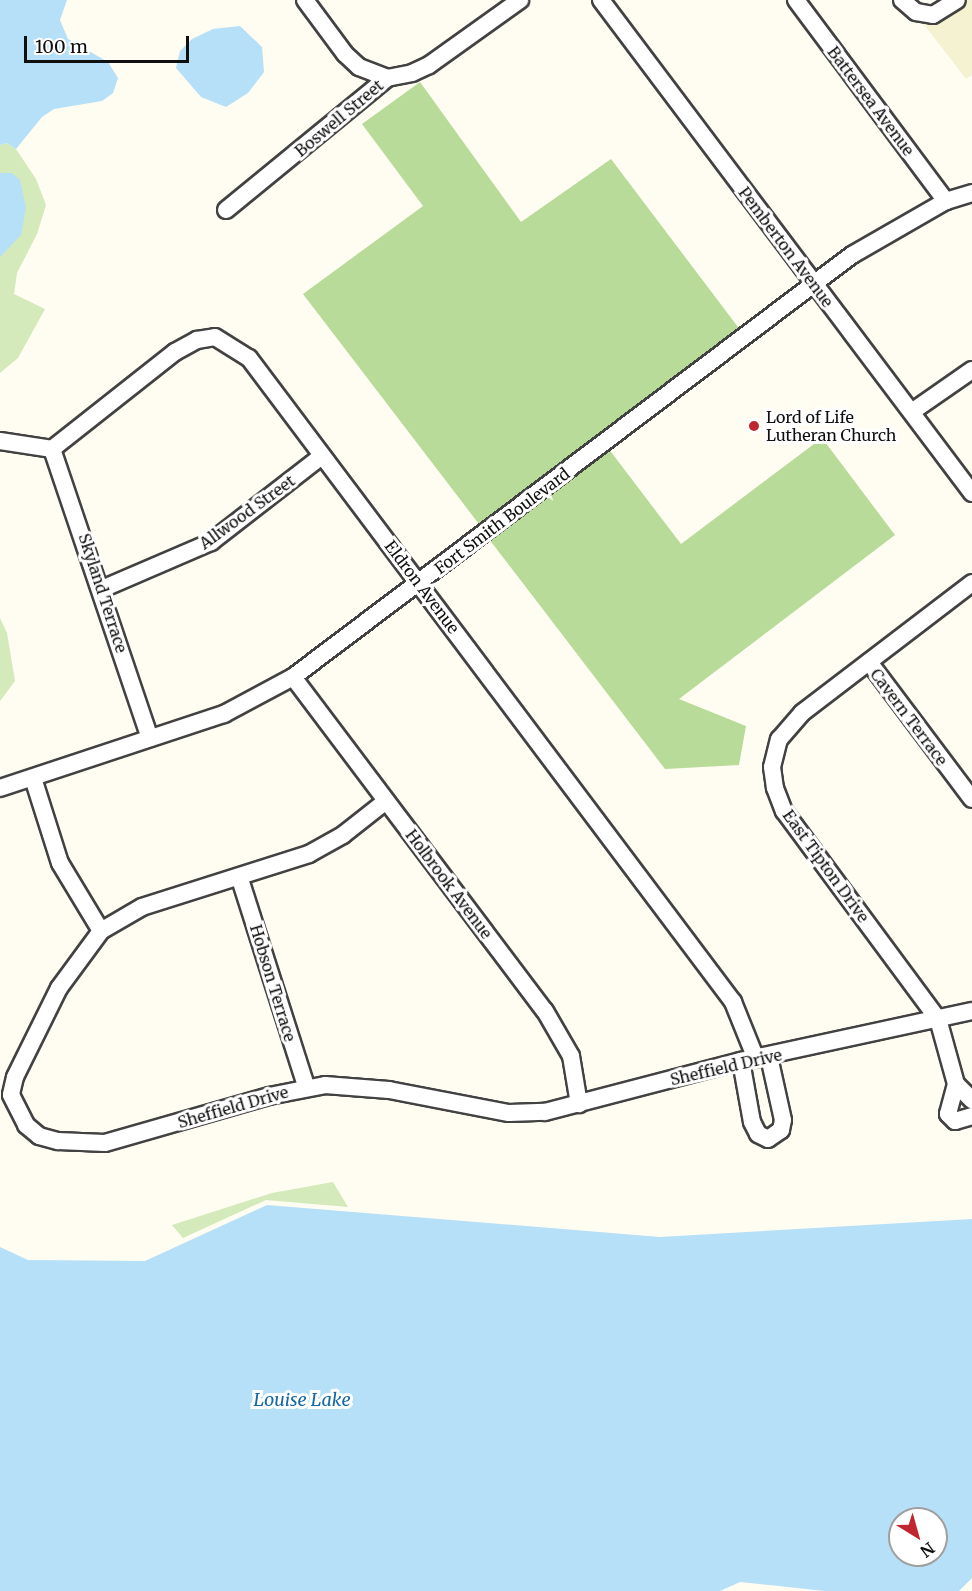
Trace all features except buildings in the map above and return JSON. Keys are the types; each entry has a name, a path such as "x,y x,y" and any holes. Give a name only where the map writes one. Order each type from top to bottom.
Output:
{"street":[{"path":"305,0 345,54 359,67 387,78"},
{"name":"Boswell Street","path":"226,210 387,78 412,74 429,65 520,0"},
{"name":"Pemberton Avenue","path":"601,0 813,283 913,411 972,494"},
{"name":"Battersea Avenue","path":"796,0 946,201"},
{"path":"902,0 916,12 933,15 957,0"},
{"name":"Fort Smith Boulevard","path":"0,788 224,714 293,677 813,283 884,234 946,201 972,193"},
{"name":"Eldron Avenue","path":"52,449 175,352 197,340 216,337 249,358 733,1002 755,1059"},
{"path":"913,411 972,370"},
{"path":"0,441 52,449"},
{"name":"Skyland Terrace","path":"52,449 102,589 150,738"},
{"name":"Allwood Street","path":"102,589 211,542 322,456"},
{"name":"East Tipton Drive","path":"938,1019 784,811 775,788 772,767 779,739 802,713 972,583"},
{"name":"Cavern Terrace","path":"869,662 972,799"},
{"name":"Holbrook Avenue","path":"293,677 545,1011 571,1056 579,1104"},
{"path":"33,778 60,863 101,931"},
{"name":"Sheffield Drive","path":"386,801 343,836 317,849 240,879 142,908 101,931 59,988 15,1077 11,1095 17,1113 39,1136 80,1145 105,1143 306,1086 389,1090 509,1113 545,1112 755,1059 972,1011"},
{"name":"Hobson Terrace","path":"240,879 306,1086"},
{"path":"938,1019 956,1084 972,1100"},
{"path":"956,1084 948,1114 955,1121 972,1116"}],"shaded area":[{"path":"968,0 972,0 972,75 966,79 919,18 954,11"}],"green space":[{"path":"420,82 521,222 611,159 741,331 482,528 303,294 423,206 362,124"},
{"path":"7,143 16,149 36,179 46,205 37,234 17,273 14,294 45,309 18,358 0,373 0,257 12,173 0,173 0,145"},
{"path":"822,438 895,535 679,699 746,726 739,765 665,769 489,539 608,448 681,544"},
{"path":"0,618 7,633 15,681 0,701"},
{"path":"333,1182 348,1207 266,1200 183,1238 172,1225 272,1193"}],"water":[{"path":"0,0 67,0 60,20 68,39 108,62 118,78 113,93 102,101 54,109 42,117 16,149 7,143 0,145"},
{"path":"240,26 262,47 264,72 248,93 226,107 201,97 176,68 180,51 192,39 213,29"},
{"path":"0,173 12,173 20,180 26,208 21,235 0,257"},
{"name":"Louise Lake","path":"267,1205 660,1237 972,1219 972,1578 959,1591 825,1591 740,1582 720,1591 0,1591 0,1247 28,1260 145,1261"}],"place":[{"name":"Lord of Life Lutheran Church","path":"754,426"}]}
